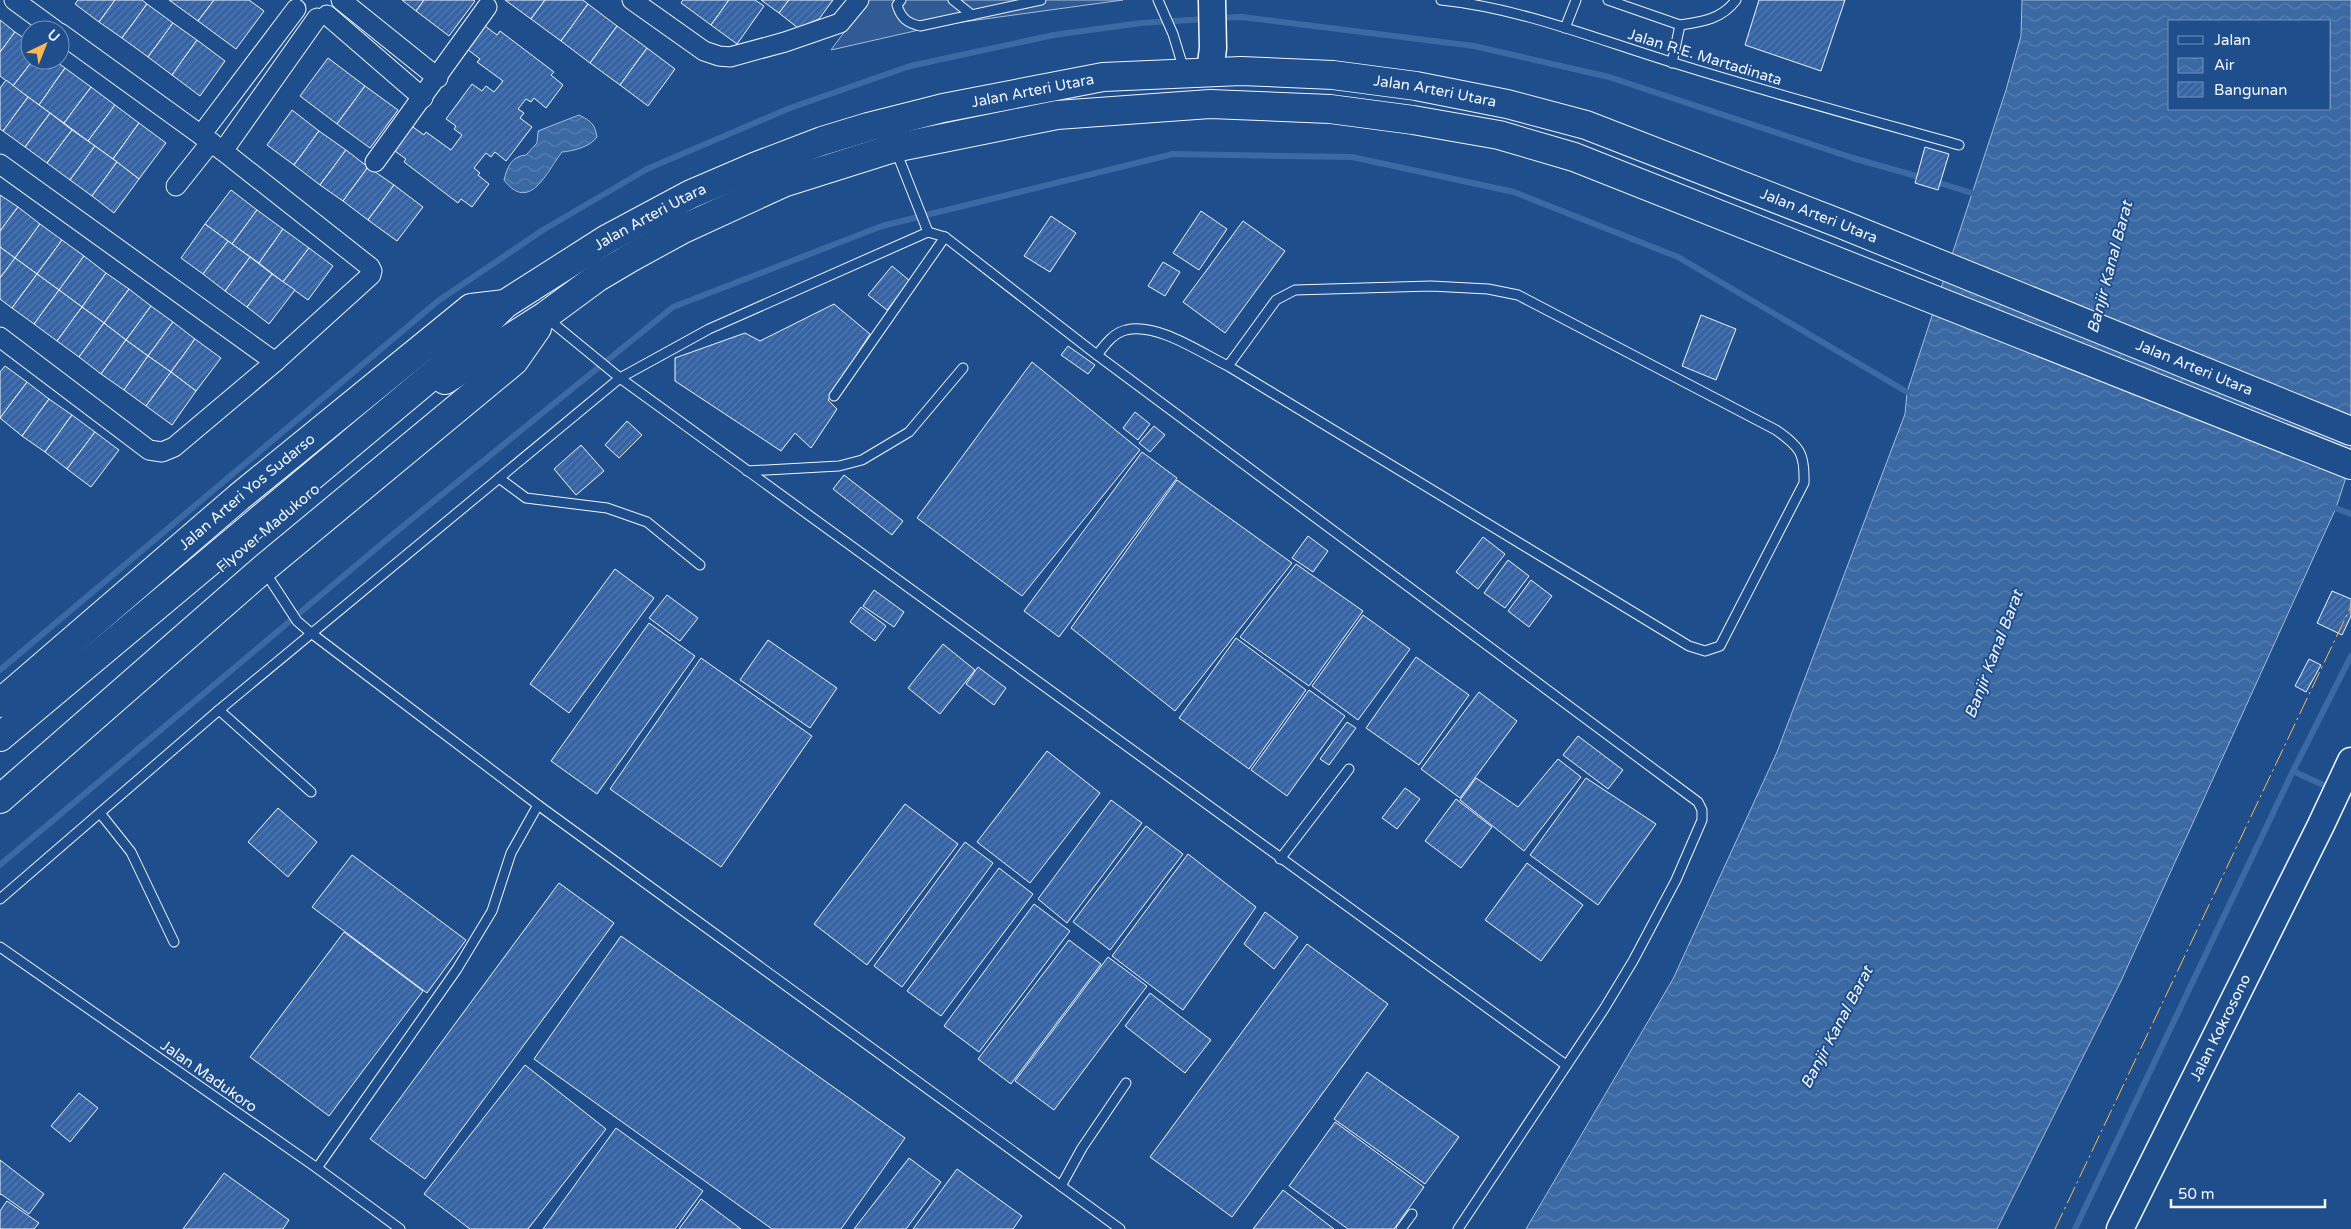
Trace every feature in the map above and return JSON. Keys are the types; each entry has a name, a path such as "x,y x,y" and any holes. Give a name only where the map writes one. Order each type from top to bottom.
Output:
{"highway":[{"name":"Jalan Arteri Utara","path":"505,304 606,239 652,214 745,170 822,141 868,126 943,108 1094,79 1203,63 1333,75 1416,86 1507,104 1586,126 1841,224 2351,431"},
{"name":"Jalan Arteri Utara","path":"555,325 598,277 683,229 783,183 894,148 1057,115 1210,104 1330,109 1413,120 1499,135 1574,157 2351,465"},
{"name":"Jalan Arteri Yos Sudarso","path":"0,703 239,497 471,308 505,304"},
{"name":"Flyover Madukoro","path":"0,737 441,368 505,304"},
{"name":"Flyover Madukoro","path":"0,751 449,377 555,325"},
{"path":"0,798 267,576 555,325"}],"street":[{"path":"14,0 42,20"},
{"path":"176,186 211,142 322,17 334,9 340,0 438,78"},
{"path":"632,0 704,51 718,56 730,57 785,42 840,23 859,0"},
{"path":"1203,63 1212,3"},
{"path":"211,142 294,4 308,18 322,17 423,98"},
{"path":"375,162 438,78 487,7"},
{"path":"0,337 149,450 156,452 169,450 275,362 371,275 372,271 370,267 211,142 70,40"},
{"path":"0,164 275,362"},
{"name":"Jalan Kokrosono","path":"2120,1229 2351,761"}],"lane":[{"path":"901,0 897,5 901,16 910,24 920,26 1041,0"},
{"path":"953,0 972,15"},
{"name":"Jalan R.E. Martadinata","path":"1441,0 1468,3 1565,28 1672,63 1959,146"},
{"path":"1565,28 1576,0"},
{"path":"1608,0 1680,25 1709,20 1729,9 1736,0"},
{"path":"1159,2 1173,34 1203,63"},
{"path":"1672,63 1680,25"},
{"path":"894,148 928,232"},
{"path":"0,899 219,710 620,378 709,329 928,232 945,237 1097,355 1698,802 1702,810 1702,820 1676,880 1633,961 1458,1229"},
{"path":"834,396 945,237"},
{"path":"1097,355 1110,338 1125,330 1145,328 1163,334 1228,366 1689,646 1705,651 1720,646 1804,484 1805,462 1794,443 1776,430 1518,295 1488,289 1431,286 1295,290 1276,300 1228,366"},
{"path":"555,325 620,378 1566,1065"},
{"path":"747,470 839,466 862,460 909,432 963,368"},
{"path":"499,478 526,498 607,508 647,522 700,564"},
{"path":"267,576 297,621 312,633 538,805 1120,1229"},
{"path":"219,710 311,792"},
{"path":"1280,859 1348,769"},
{"path":"317,1168 457,969 492,911 511,853 538,805"},
{"path":"100,813 131,852 174,942"},
{"name":"Jalan Madukoro","path":"0,947 317,1168 400,1229"},
{"path":"1061,1186 1082,1148 1126,1083"},
{"path":"1401,1229 1412,1214"}],"shaded area":[{"path":"868,0 1123,0 941,25 831,50"}],"water":[{"name":"Banjir Kanal Barat","path":"2022,0 2351,0 2351,462 2336,508 2121,981 1997,1229 1526,1229 1673,979 1777,752 1905,414 1907,392 2006,90 2021,36"},
{"path":"579,115 594,126 597,137 594,140 581,148 562,152 544,178 530,191 522,193 513,189 504,180 508,167 513,160 526,155 537,143 538,131"}],"building":[{"path":"78,0 115,0 99,22 75,4"},
{"path":"115,0 142,0 147,4 122,38 99,22"},
{"path":"169,0 214,0 198,21"},
{"path":"214,0 249,0 264,11 236,49 198,21"},
{"path":"402,0 424,0 416,11"},
{"path":"424,0 475,1 449,36 416,11"},
{"path":"505,0 545,0 531,19"},
{"path":"545,0 583,0 588,4 561,41 531,19"},
{"path":"683,0 729,0 711,25 681,3"},
{"path":"729,0 755,0 764,6 737,44 711,25"},
{"path":"761,0 789,0 779,13"},
{"path":"789,0 833,0 819,19 798,28 779,13"},
{"path":"1759,0 1845,0 1821,71 1745,45"},
{"path":"147,4 173,23 148,57 122,38"},
{"path":"588,4 617,26 590,63 561,41"},
{"path":"0,20 15,32 0,52"},
{"path":"173,23 197,40 172,75 148,57"},
{"path":"485,26 497,35 500,31 554,72 551,75 563,85 546,108 534,98 531,102 526,99 518,109 524,113 520,118 532,127 506,161 495,152 491,157 486,153 474,168 480,173 478,175 489,184 472,207 461,199 458,203 404,162 406,159 392,149 410,125 424,135 426,132 451,150 462,135 454,129 456,126 446,119 472,84 482,91 486,86 494,92 503,81 477,62 480,59 467,49"},
{"path":"617,26 647,48 620,85 590,63"},
{"path":"15,32 20,35 20,70 25,70 13,86 0,76 0,52"},
{"path":"197,40 225,61 200,96 172,75"},
{"path":"647,48 675,69 648,106 620,85"},
{"path":"328,58 365,86 337,124 300,96"},
{"path":"25,70 64,70 39,105 13,86"},
{"path":"64,70 68,70 91,87 64,123 39,105"},
{"path":"6,80 28,97 3,131 0,129 0,88"},
{"path":"365,86 398,110 370,148 337,124"},
{"path":"91,87 115,105 88,141 64,123"},
{"path":"28,97 50,113 25,147 3,131"},
{"path":"115,105 139,123 113,159 88,141"},
{"path":"292,110 319,131 294,165 267,145"},
{"path":"50,113 72,130 47,163 25,147"},
{"path":"139,123 166,143 139,179 113,159"},
{"path":"72,130 95,146 70,180 47,163"},
{"path":"319,131 346,150 320,185 294,165"},
{"path":"95,146 117,162 92,196 70,180"},
{"path":"1925,147 1949,154 1938,190 1915,183"},
{"path":"346,150 368,167 343,201 320,185"},
{"path":"117,162 139,179 114,213 92,196"},
{"path":"368,167 394,185 368,220 343,201"},
{"path":"394,185 423,207 397,241 368,220"},
{"path":"231,190 257,210 232,244 205,224"},
{"path":"0,195 18,207 0,231"},
{"path":"18,207 40,224 15,258 0,247 0,231"},
{"path":"257,210 283,229 259,263 232,244"},
{"path":"1201,211 1227,229 1199,270 1173,253"},
{"path":"1051,216 1076,233 1050,272 1024,256"},
{"path":"1243,221 1285,251 1225,333 1183,302"},
{"path":"40,224 62,240 37,274 15,258"},
{"path":"205,224 228,241 203,274 181,258"},
{"path":"283,229 309,248 283,282 259,263"},
{"path":"62,240 84,256 59,290 37,274"},
{"path":"228,241 250,257 225,291 203,274"},
{"path":"0,247 15,258 0,278"},
{"path":"309,248 333,266 308,300 283,282"},
{"path":"84,256 106,273 82,307 59,290"},
{"path":"250,257 272,274 247,307 225,291"},
{"path":"15,258 37,274 12,308 0,299 0,278"},
{"path":"1163,262 1180,272 1165,296 1148,286"},
{"path":"892,266 910,281 887,310 868,295"},
{"path":"106,273 129,289 104,323 82,307"},
{"path":"37,274 59,290 34,324 12,308"},
{"path":"272,274 295,290 269,324 247,307"},
{"path":"129,289 151,306 126,340 104,323"},
{"path":"59,290 82,307 57,341 34,324"},
{"path":"834,304 870,334 828,400 837,409 811,448 795,433 781,451 675,381 675,358 745,333 760,341"},
{"path":"151,306 173,322 148,356 126,340"},
{"path":"82,307 104,323 79,357 57,341"},
{"path":"1701,315 1736,329 1716,380 1682,366"},
{"path":"173,322 195,339 171,372 148,356"},
{"path":"104,323 126,340 101,374 79,357"},
{"path":"195,339 221,358 196,391 171,372"},
{"path":"126,340 148,356 124,390 101,374"},
{"path":"1068,346 1095,365 1088,374 1061,355"},
{"path":"148,356 171,372 146,406 124,390"},
{"path":"1032,362 1140,450 1022,596 917,518"},
{"path":"5,366 27,382 0,418 0,372"},
{"path":"171,372 196,391 172,425 146,406"},
{"path":"27,382 49,399 22,436 0,418"},
{"path":"49,399 72,415 45,452 22,436"},
{"path":"1135,412 1150,424 1138,440 1123,428"},
{"path":"72,415 95,432 67,469 45,452"},
{"path":"627,421 642,435 619,458 605,445"},
{"path":"1154,426 1165,435 1150,452 1139,443"},
{"path":"95,432 119,450 91,487 67,469"},
{"path":"581,445 604,471 576,495 554,469"},
{"path":"1142,452 1177,478 1059,637 1024,611"},
{"path":"844,475 903,521 892,535 833,489"},
{"path":"1177,480 1292,563 1175,711 1071,628"},
{"path":"1308,536 1328,551 1313,572 1292,558"},
{"path":"1483,537 1505,554 1478,589 1456,572"},
{"path":"1508,560 1529,576 1505,608 1484,593"},
{"path":"1296,564 1363,611 1309,686 1240,637"},
{"path":"615,569 654,598 569,713 530,684"},
{"path":"1531,580 1552,596 1529,627 1508,611"},
{"path":"874,590 904,612 894,627 863,606"},
{"path":"2332,591 2351,599 2351,616 2342,635 2317,623"},
{"path":"667,595 698,618 680,641 649,618"},
{"path":"861,607 886,626 875,641 850,622"},
{"path":"1363,615 1410,649 1358,720 1312,686"},
{"path":"649,623 695,656 597,794 551,761"},
{"path":"1236,638 1306,690 1249,769 1179,718"},
{"path":"768,640 837,688 810,728 740,680"},
{"path":"943,644 975,670 940,714 908,688"},
{"path":"1416,657 1469,695 1419,765 1366,728"},
{"path":"701,658 812,736 721,867 610,789"},
{"path":"2309,659 2321,665 2306,692 2295,686"},
{"path":"978,667 1006,688 994,705 966,684"},
{"path":"1309,690 1345,716 1287,796 1251,770"},
{"path":"1479,692 1517,721 1460,798 1421,769"},
{"path":"1347,722 1356,728 1329,765 1320,759"},
{"path":"1578,736 1623,770 1608,789 1563,755"},
{"path":"1047,751 1100,793 1030,883 977,842"},
{"path":"1558,759 1581,777 1524,851 1460,800 1476,778 1518,807"},
{"path":"1586,778 1656,824 1598,905 1530,855"},
{"path":"1405,788 1420,799 1397,829 1382,818"},
{"path":"1456,799 1492,827 1461,868 1425,841"},
{"path":"1111,800 1142,823 1067,923 1038,899"},
{"path":"905,804 958,844 867,965 814,924"},
{"path":"278,808 317,842 288,877 248,842"},
{"path":"1146,826 1183,854 1110,950 1073,922"},
{"path":"965,842 993,863 902,987 874,966"},
{"path":"1188,854 1256,907 1183,1010 1112,956"},
{"path":"352,855 466,940 427,993 312,907"},
{"path":"1527,863 1583,905 1541,961 1485,920"},
{"path":"999,868 1033,894 941,1016 907,991"},
{"path":"559,883 614,923 425,1179 370,1139"},
{"path":"1034,904 1070,931 979,1052 944,1026"},
{"path":"1265,912 1298,937 1274,969 1244,944"},
{"path":"344,932 423,991 329,1116 250,1057"},
{"path":"621,936 905,1138 841,1229 772,1229 534,1059"},
{"path":"1069,940 1101,964 1011,1084 978,1059"},
{"path":"1307,944 1388,1004 1232,1217 1150,1157"},
{"path":"1108,957 1147,986 1054,1110 1015,1081"},
{"path":"1150,993 1211,1040 1185,1073 1125,1026"},
{"path":"525,1065 606,1129 528,1229 470,1229 424,1194"},
{"path":"1367,1072 1459,1137 1425,1184 1334,1119"},
{"path":"79,1093 98,1108 70,1142 51,1126"},
{"path":"1335,1122 1424,1187 1394,1229 1348,1229 1289,1186"},
{"path":"616,1128 703,1191 675,1229 543,1229"},
{"path":"909,1158 941,1182 906,1229 854,1229"},
{"path":"0,1160 44,1194 29,1214 0,1195"},
{"path":"957,1169 1022,1216 1013,1229 913,1229"},
{"path":"224,1173 289,1220 283,1229 183,1229"},
{"path":"1283,1190 1334,1229 1253,1229"},
{"path":"701,1199 741,1229 679,1229"},
{"path":"7,1201 39,1223 34,1229 0,1229 0,1211"}],"waterway":[{"path":"1217,18 1242,17 1474,46 1609,77 1853,158 1923,178"},
{"path":"0,670 438,301 543,230 647,169 790,108 910,66 1054,35 1141,23 1207,19"},
{"path":"0,865 397,531 673,307 882,226 1173,154 1352,157 1514,192 1678,257 1907,392"},
{"path":"1933,181 1975,194 1979,191"},
{"path":"2330,506 2351,514"},
{"path":"2075,1229 2293,771 2351,656"},
{"path":"2293,771 2332,789"}],"power":[{"path":"2055,1229 2351,606"}]}
